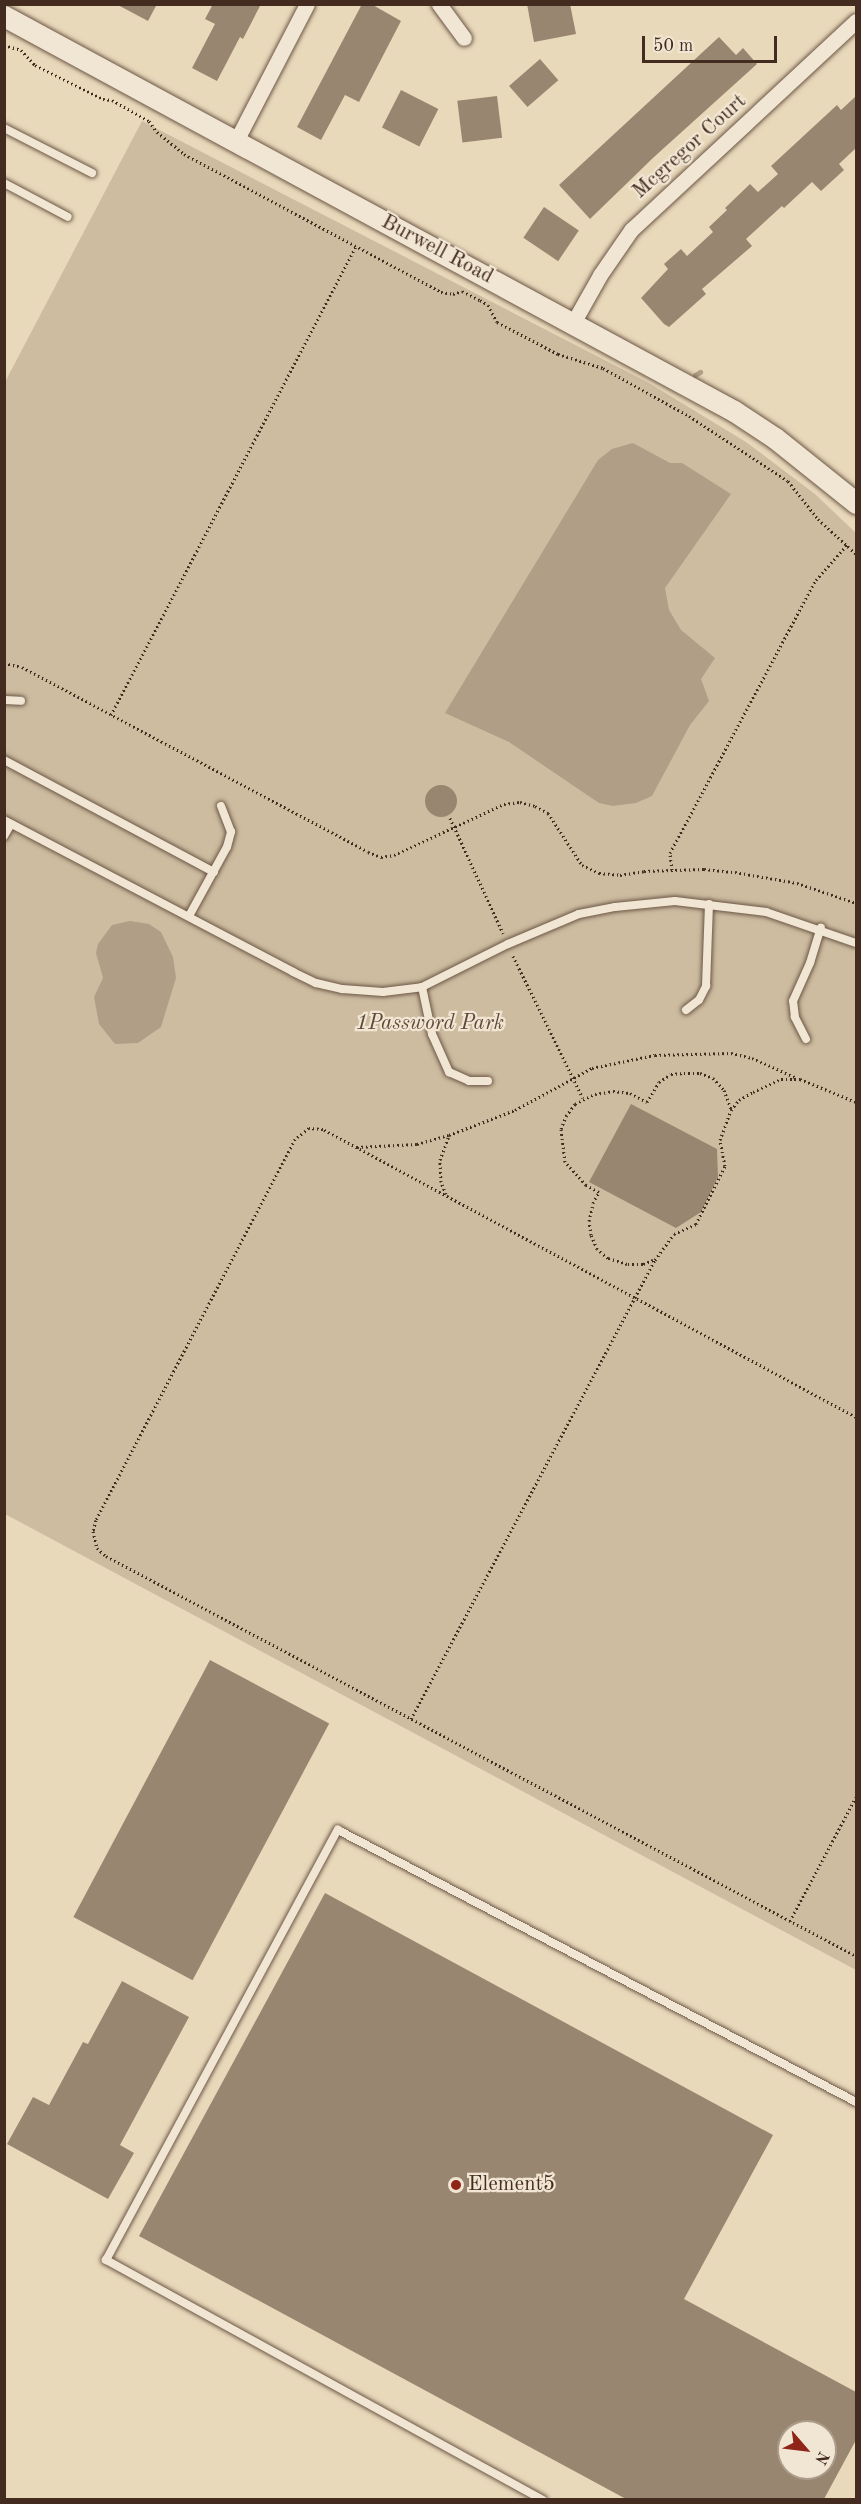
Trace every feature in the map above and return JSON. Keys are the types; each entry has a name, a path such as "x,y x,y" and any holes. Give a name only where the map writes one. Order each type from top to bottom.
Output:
{"main road":[{"name":"Burwell Road","path":"4,16 734,411 775,438 856,503"}],"street":[{"path":"236,141 308,4"},
{"path":"439,4 464,38"},
{"name":"Mcgregor Court","path":"573,323 600,275 631,230 856,21"}],"lane":[{"path":"4,128 92,173"},
{"path":"4,183 68,217"},
{"path":"4,700 21,701"},
{"path":"4,760 214,872"},
{"path":"189,916 214,872 231,832 220,806"},
{"path":"4,836 8,822 316,983 366,991 422,987 508,944 579,914 615,906 675,901 766,912 821,928 856,943"},
{"path":"686,1010 699,1000 706,986 709,904"},
{"path":"806,1039 795,1017 793,1001 810,963 821,928"},
{"path":"422,987 432,1034 449,1072 468,1081 488,1081"},
{"path":"543,2499 106,2260 338,1830 856,2102"}],"path":[{"path":"4,45 21,50 35,65 103,99 112,100 149,121 157,132 184,154 441,292 453,294 462,291 480,300 488,305 497,322 568,359 591,363 603,368 712,429 788,481 796,488 804,504 856,554"},
{"path":"111,714 356,246"},
{"path":"673,870 670,853 816,580 847,545"},
{"path":"4,663 22,668 381,857 394,855 504,804 519,802 535,806 548,813 582,866 599,873 620,875 673,870 735,872 797,883 856,903"},
{"path":"450,818 583,1098"},
{"path":"356,1147 417,1144 449,1135 515,1110 592,1068 630,1059 703,1052 732,1053 752,1058 856,1102"},
{"path":"655,1260 643,1264 627,1264 608,1258 597,1249 591,1235 591,1212 599,1192 586,1185 565,1162 561,1129 566,1116 583,1098 613,1091 630,1093 647,1102 659,1082 671,1074 700,1073 712,1078 724,1090 731,1110"},
{"path":"411,1719 655,1260 674,1233 696,1224 724,1166 720,1140 731,1110 739,1100 765,1085 781,1079 800,1079"},
{"path":"856,1417 323,1129 309,1128 295,1139 96,1520 93,1540 97,1548 106,1556 856,1956"},
{"path":"447,1196 441,1182 440,1160 449,1135"},
{"path":"790,1921 856,1797"}],"green space":[{"name":"1Password Park","path":"142,121 649,383 746,442 815,494 856,533 856,1970 5,1514 4,384"}],"shaded area":[{"path":"633,443 670,463 682,463 731,494 665,588 669,610 681,630 715,658 701,679 709,701 690,725 652,796 636,803 613,806 599,803 509,742 445,713 598,460 612,449"},
{"path":"130,921 149,924 161,932 173,957 176,978 161,1027 138,1043 115,1044 99,1024 94,997 103,978 96,953 98,944 112,925"}],"building":[{"path":"116,4 157,4 148,21"},
{"path":"213,4 261,4 243,39 240,37 217,81 192,68 215,24 205,19"},
{"path":"362,4 371,4 401,21 359,102 345,95 321,140 297,127"},
{"path":"527,4 570,4 576,34 534,42"},
{"path":"719,37 736,55 743,48 757,64 654,157 590,219 559,185"},
{"path":"540,59 558,80 527,107 509,86"},
{"path":"401,90 438,109 419,146 382,127"},
{"path":"497,96 502,138 462,143 457,101"},
{"path":"856,96 856,148 839,164 844,170 821,191 812,182 784,208 782,206 746,239 752,246 702,289 706,294 669,327 664,324 641,298 668,269 664,264 681,249 687,256 713,232 709,227 750,184 758,192 778,174 771,166 837,105 841,110"},
{"path":"544,207 579,230 558,261 523,238"},
{"path":"441,785 453,789 457,801 453,813 441,817 429,813 425,801 429,789"},
{"path":"631,1104 717,1149 718,1177 701,1212 676,1228 589,1182"},
{"path":"210,1660 329,1723 193,1980 73,1917"},
{"name":"Element5","path":"325,1893 773,2135 684,2299 856,2392 856,2440 837,2475 837,2420 777,2420 777,2480 834,2480 824,2499 626,2499 139,2236"},
{"path":"122,1981 189,2017 120,2145 134,2153 108,2199 7,2144 33,2097 49,2105 83,2042 88,2044"}],"waterway":[{"path":"695,375 700,372"}],"place":[{"name":"Element5","path":"456,2185"}]}
